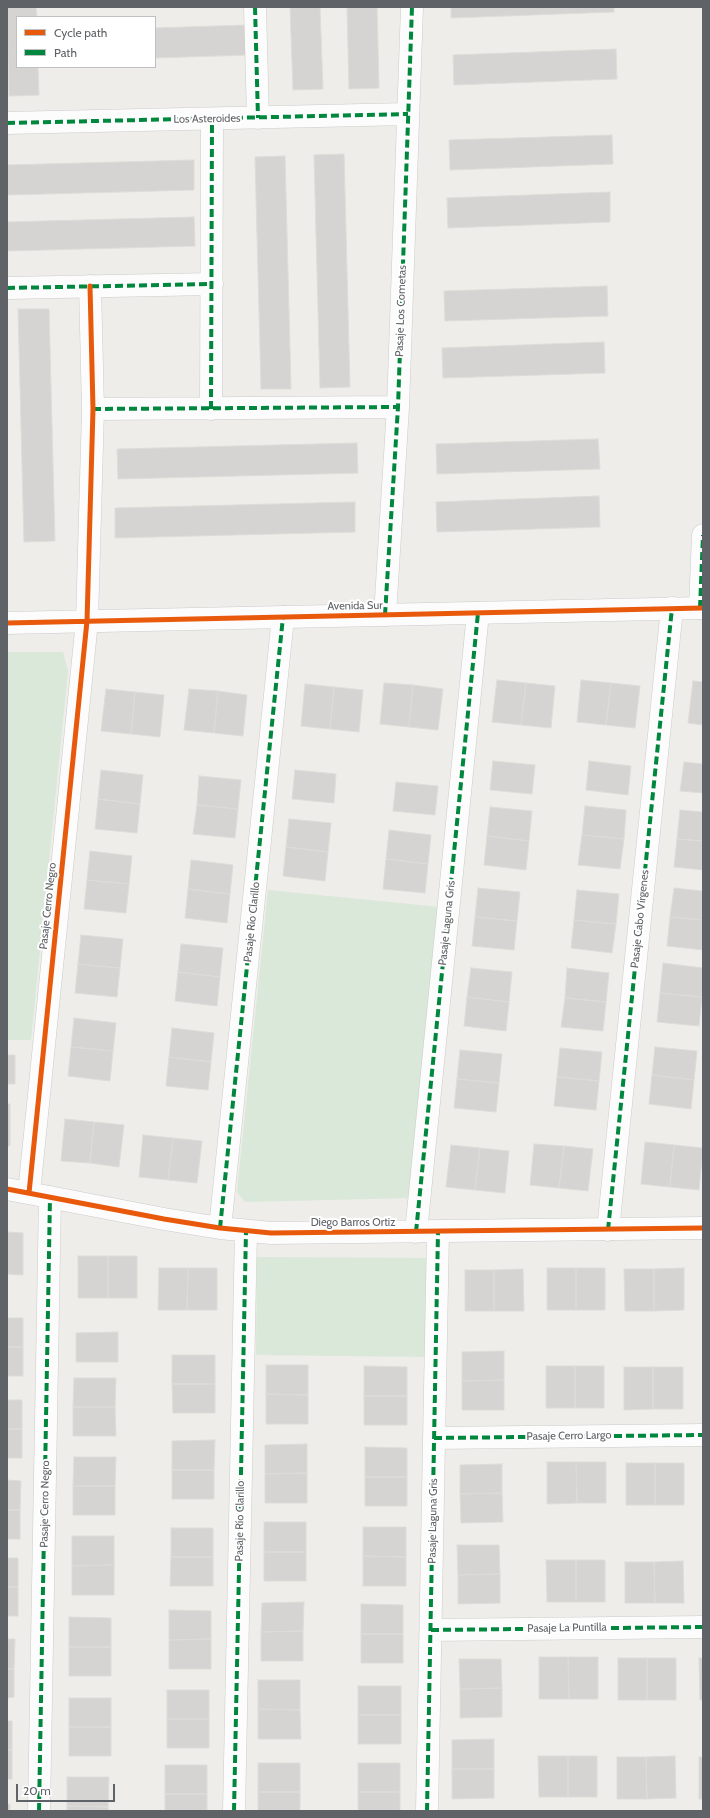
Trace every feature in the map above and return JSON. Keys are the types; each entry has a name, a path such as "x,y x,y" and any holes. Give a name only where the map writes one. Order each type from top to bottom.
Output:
{"street":[{"path":"255,7 258,118"},
{"name":"Pasaje Los Cometas","path":"385,615 398,408 412,7"},
{"name":"Los Asteroides","path":"7,123 408,114"},
{"path":"211,409 212,119"},
{"path":"7,288 212,284"},
{"name":"Pasaje Cerro Negro","path":"29,1193 87,621 93,409 90,286"},
{"path":"93,409 398,408"},
{"path":"701,608 703,535"},
{"name":"Pasaje Cabo Vírgenes","path":"608,1230 672,608"},
{"name":"Avenida Sur","path":"7,623 701,608"},
{"name":"Pasaje Laguna Gris","path":"416,1232 478,613"},
{"name":"Pasaje Río Clarillo","path":"220,1228 283,617"},
{"name":"Diego Barros Ortiz","path":"7,1189 220,1228 246,1231 303,1233 703,1228"},
{"name":"Pasaje Cerro Negro","path":"39,1811 50,1197"},
{"name":"Pasaje Río Clarillo","path":"234,1811 246,1231"},
{"name":"Pasaje Laguna Gris","path":"427,1811 438,1232"},
{"name":"Pasaje Cerro Largo","path":"434,1438 703,1435"},
{"name":"Pasaje La Puntilla","path":"431,1630 703,1627"}],"green space":[{"path":"7,652 63,652 68,671 31,1040 7,1040"},
{"path":"268,890 440,907 410,1198 245,1202 237,1192"},
{"path":"257,1257 428,1258 427,1357 256,1355"}],"building":[{"path":"7,7 36,7 37,16 16,16 16,68 38,68 39,95 9,96"},
{"path":"290,7 320,7 323,89 293,90"},
{"path":"347,7 377,7 379,88 349,89"},
{"path":"451,7 614,7 614,12 451,18"},
{"path":"246,25 247,55 156,58 156,28"},
{"path":"616,49 617,79 454,85 453,55"},
{"path":"612,135 613,164 450,170 449,140"},
{"path":"344,154 350,387 320,388 314,155"},
{"path":"285,156 291,389 261,389 255,157"},
{"path":"194,160 194,190 7,195 7,165"},
{"path":"610,192 610,222 448,228 447,198"},
{"path":"194,217 195,246 7,251 7,222"},
{"path":"607,286 608,316 445,321 444,291"},
{"path":"18,309 49,309 55,541 24,542"},
{"path":"604,342 605,373 443,378 442,348"},
{"path":"598,439 600,469 437,474 436,444"},
{"path":"357,443 358,473 118,479 117,449"},
{"path":"599,496 600,527 437,532 436,502"},
{"path":"355,502 355,532 115,538 115,508"},
{"path":"497,680 526,683 521,725 492,722"},
{"path":"581,680 611,683 606,725 577,722"},
{"path":"693,681 703,682 703,725 688,723"},
{"path":"384,683 413,685 409,727 380,724"},
{"path":"526,683 555,686 551,728 521,725"},
{"path":"611,683 640,686 635,728 606,725"},
{"path":"305,684 334,687 330,729 301,726"},
{"path":"413,685 443,689 438,730 409,727"},
{"path":"334,687 363,690 359,732 330,729"},
{"path":"106,689 135,692 131,734 101,731"},
{"path":"189,689 218,691 214,733 184,730"},
{"path":"218,691 247,695 243,736 214,733"},
{"path":"135,692 164,695 160,737 131,734"},
{"path":"493,761 535,765 532,794 490,790"},
{"path":"589,761 631,766 628,795 586,790"},
{"path":"684,762 703,764 703,793 680,791"},
{"path":"101,770 143,775 140,804 98,799"},
{"path":"295,770 336,774 334,803 292,799"},
{"path":"199,776 241,780 238,809 197,805"},
{"path":"396,782 438,786 435,815 393,811"},
{"path":"98,799 140,804 137,833 95,829"},
{"path":"197,805 238,809 235,838 193,834"},
{"path":"585,806 626,810 624,839 582,835"},
{"path":"490,807 532,811 529,841 487,836"},
{"path":"680,810 703,812 703,841 677,839"},
{"path":"289,819 331,823 328,852 286,847"},
{"path":"389,830 431,835 428,864 386,859"},
{"path":"582,835 624,839 620,869 578,865"},
{"path":"487,836 529,841 526,870 484,865"},
{"path":"677,839 703,841 703,870 674,867"},
{"path":"286,847 328,852 325,881 283,876"},
{"path":"90,851 132,856 129,884 87,880"},
{"path":"386,859 428,864 425,893 383,889"},
{"path":"191,860 233,865 230,894 188,889"},
{"path":"87,880 129,884 126,913 84,909"},
{"path":"478,888 520,892 517,921 475,917"},
{"path":"674,888 703,891 703,920 670,917"},
{"path":"188,889 230,894 227,923 185,918"},
{"path":"577,890 619,894 616,924 574,920"},
{"path":"475,917 517,921 514,950 472,946"},
{"path":"670,917 703,920 703,950 667,946"},
{"path":"574,920 616,924 612,953 571,948"},
{"path":"81,935 123,939 120,968 78,964"},
{"path":"181,944 223,948 220,977 178,972"},
{"path":"663,963 703,968 702,997 660,993"},
{"path":"78,964 120,968 117,997 75,993"},
{"path":"471,968 512,972 509,1002 467,997"},
{"path":"567,968 609,973 606,1002 565,998"},
{"path":"178,972 220,977 217,1006 175,1001"},
{"path":"660,993 702,997 699,1026 657,1022"},
{"path":"467,997 509,1002 506,1031 464,1026"},
{"path":"565,998 606,1002 603,1031 561,1027"},
{"path":"74,1018 116,1023 113,1051 71,1047"},
{"path":"172,1028 214,1033 211,1062 169,1057"},
{"path":"71,1047 113,1051 110,1081 68,1076"},
{"path":"655,1047 697,1051 694,1080 652,1075"},
{"path":"560,1048 602,1052 599,1081 557,1077"},
{"path":"460,1050 502,1054 499,1083 457,1079"},
{"path":"7,1055 15,1055 15,1084 7,1084"},
{"path":"169,1057 211,1062 208,1090 166,1086"},
{"path":"652,1075 694,1080 691,1109 649,1104"},
{"path":"557,1077 599,1081 596,1110 554,1106"},
{"path":"457,1079 499,1083 496,1112 454,1108"},
{"path":"7,1104 10,1104 10,1146 7,1146"},
{"path":"65,1119 94,1122 90,1163 61,1161"},
{"path":"94,1122 124,1125 119,1167 90,1163"},
{"path":"143,1135 173,1138 168,1180 139,1177"},
{"path":"173,1138 202,1141 197,1183 168,1180"},
{"path":"645,1142 674,1145 670,1187 641,1184"},
{"path":"534,1144 564,1146 559,1188 530,1185"},
{"path":"451,1145 480,1148 475,1190 446,1187"},
{"path":"674,1145 703,1148 699,1190 670,1187"},
{"path":"564,1146 593,1149 588,1191 559,1188"},
{"path":"480,1148 509,1151 505,1193 475,1190"},
{"path":"7,1232 23,1233 23,1275 7,1274"},
{"path":"78,1256 108,1256 108,1298 78,1298"},
{"path":"108,1256 137,1256 137,1298 108,1298"},
{"path":"159,1268 188,1268 187,1310 158,1310"},
{"path":"188,1268 217,1268 217,1310 187,1310"},
{"path":"547,1268 576,1268 576,1310 547,1310"},
{"path":"576,1268 605,1268 605,1310 576,1310"},
{"path":"684,1268 684,1310 654,1311 654,1269"},
{"path":"523,1269 524,1311 494,1311 494,1270"},
{"path":"624,1269 654,1269 654,1311 625,1311"},
{"path":"465,1270 494,1270 494,1311 465,1311"},
{"path":"7,1318 23,1318 23,1347 7,1347"},
{"path":"118,1332 118,1362 76,1362 76,1333"},
{"path":"7,1347 23,1347 23,1376 7,1376"},
{"path":"504,1351 504,1380 462,1381 462,1352"},
{"path":"172,1355 215,1355 215,1384 172,1384"},
{"path":"266,1365 308,1365 308,1395 266,1394"},
{"path":"364,1366 407,1367 407,1396 364,1396"},
{"path":"546,1366 575,1366 575,1408 546,1408"},
{"path":"575,1366 604,1366 604,1408 575,1408"},
{"path":"624,1367 653,1367 653,1409 624,1410"},
{"path":"653,1367 683,1367 683,1409 653,1409"},
{"path":"74,1378 116,1378 115,1407 73,1407"},
{"path":"504,1380 504,1410 462,1410 462,1381"},
{"path":"172,1384 215,1384 215,1413 173,1413"},
{"path":"266,1394 308,1395 308,1424 266,1424"},
{"path":"364,1396 407,1396 407,1425 364,1425"},
{"path":"7,1400 22,1400 22,1429 7,1429"},
{"path":"73,1407 115,1407 116,1436 73,1436"},
{"path":"7,1429 22,1429 22,1458 7,1458"},
{"path":"215,1440 214,1470 172,1470 172,1441"},
{"path":"307,1444 307,1473 265,1474 265,1445"},
{"path":"365,1447 407,1448 407,1477 365,1477"},
{"path":"74,1457 116,1457 115,1486 73,1486"},
{"path":"547,1462 576,1462 577,1503 547,1504"},
{"path":"576,1462 606,1462 606,1503 577,1503"},
{"path":"626,1463 655,1463 655,1505 626,1505"},
{"path":"655,1463 684,1463 684,1505 655,1505"},
{"path":"502,1464 502,1493 460,1494 460,1465"},
{"path":"172,1470 214,1470 214,1499 172,1499"},
{"path":"307,1473 307,1503 265,1503 265,1474"},
{"path":"365,1477 407,1477 407,1506 365,1506"},
{"path":"7,1480 21,1481 20,1510 7,1510"},
{"path":"73,1486 115,1486 115,1515 73,1515"},
{"path":"502,1493 503,1522 461,1523 460,1494"},
{"path":"7,1510 20,1510 20,1539 7,1539"},
{"path":"264,1522 306,1522 306,1552 264,1552"},
{"path":"363,1527 406,1527 406,1557 363,1556"},
{"path":"171,1528 213,1528 213,1557 171,1557"},
{"path":"72,1536 114,1536 114,1565 72,1566"},
{"path":"457,1545 499,1545 500,1574 458,1575"},
{"path":"264,1552 306,1552 306,1581 264,1581"},
{"path":"363,1556 406,1557 406,1586 363,1586"},
{"path":"171,1557 213,1557 213,1586 170,1586"},
{"path":"7,1558 18,1558 18,1587 7,1587"},
{"path":"546,1560 576,1560 576,1602 547,1602"},
{"path":"576,1560 605,1560 605,1602 576,1602"},
{"path":"683,1561 684,1603 655,1603 654,1562"},
{"path":"625,1562 654,1562 655,1603 625,1603"},
{"path":"114,1565 114,1595 72,1595 72,1566"},
{"path":"500,1574 500,1603 458,1604 458,1575"},
{"path":"7,1587 18,1587 18,1616 7,1616"},
{"path":"304,1602 303,1631 261,1632 262,1603"},
{"path":"361,1604 403,1605 403,1634 361,1634"},
{"path":"169,1610 211,1611 211,1639 169,1640"},
{"path":"69,1617 111,1618 111,1647 69,1647"},
{"path":"303,1631 303,1661 261,1661 261,1632"},
{"path":"361,1634 403,1634 403,1663 361,1663"},
{"path":"7,1639 15,1639 14,1669 7,1669"},
{"path":"211,1639 211,1669 169,1669 169,1640"},
{"path":"69,1647 111,1647 111,1676 69,1676"},
{"path":"539,1657 568,1657 569,1699 539,1699"},
{"path":"568,1657 598,1657 598,1699 569,1699"},
{"path":"618,1658 647,1658 647,1700 618,1700"},
{"path":"647,1658 676,1658 676,1700 647,1700"},
{"path":"699,1658 703,1658 703,1700 700,1700"},
{"path":"459,1659 501,1659 502,1688 460,1689"},
{"path":"7,1669 14,1669 14,1697 7,1698"},
{"path":"258,1680 300,1680 300,1710 258,1709"},
{"path":"358,1686 401,1686 401,1715 358,1715"},
{"path":"502,1688 502,1717 460,1718 460,1689"},
{"path":"167,1690 209,1690 209,1719 167,1719"},
{"path":"69,1698 111,1698 111,1727 69,1727"},
{"path":"258,1709 300,1710 301,1739 258,1739"},
{"path":"358,1715 401,1715 401,1744 358,1744"},
{"path":"167,1719 209,1719 209,1748 167,1748"},
{"path":"7,1721 12,1721 12,1750 7,1750"},
{"path":"69,1727 111,1727 111,1756 69,1756"},
{"path":"494,1739 494,1769 452,1769 452,1740"},
{"path":"7,1750 12,1750 12,1779 7,1779"},
{"path":"538,1756 568,1756 568,1797 539,1797"},
{"path":"568,1756 597,1756 597,1797 568,1797"},
{"path":"675,1756 676,1798 647,1799 646,1757"},
{"path":"617,1757 646,1757 647,1799 617,1799"},
{"path":"699,1757 703,1757 703,1799 699,1799"},
{"path":"258,1763 300,1763 300,1792 258,1792"},
{"path":"358,1763 400,1763 400,1792 358,1792"},
{"path":"165,1765 207,1765 207,1794 165,1794"},
{"path":"452,1769 494,1769 494,1798 452,1799"},
{"path":"67,1777 109,1777 108,1807 67,1806"},
{"path":"258,1792 300,1792 300,1811 258,1811"},
{"path":"358,1792 400,1792 400,1811 358,1811"},
{"path":"165,1794 207,1794 207,1811 165,1811"},
{"path":"7,1804 10,1804 10,1811 7,1811"},
{"path":"67,1806 108,1807 109,1811 67,1811"}],"marked path":[{"path":"255,7 258,118"},
{"path":"385,615 398,407 412,7"},
{"path":"7,123 408,114"},
{"path":"211,409 212,119"},
{"path":"7,288 212,284"},
{"path":"93,409 398,407"},
{"path":"700,608 703,535"},
{"path":"608,1230 672,608"},
{"path":"416,1232 478,613"},
{"path":"220,1228 283,617"},
{"path":"39,1811 50,1197"},
{"path":"234,1811 246,1231"},
{"path":"427,1811 438,1232"},
{"path":"434,1438 703,1435"},
{"path":"431,1630 703,1627"}],"cycle path":[{"path":"29,1193 87,621 93,409 90,286"},
{"path":"7,623 703,608"},
{"path":"7,1189 164,1219 220,1228 271,1233 703,1228"}]}
